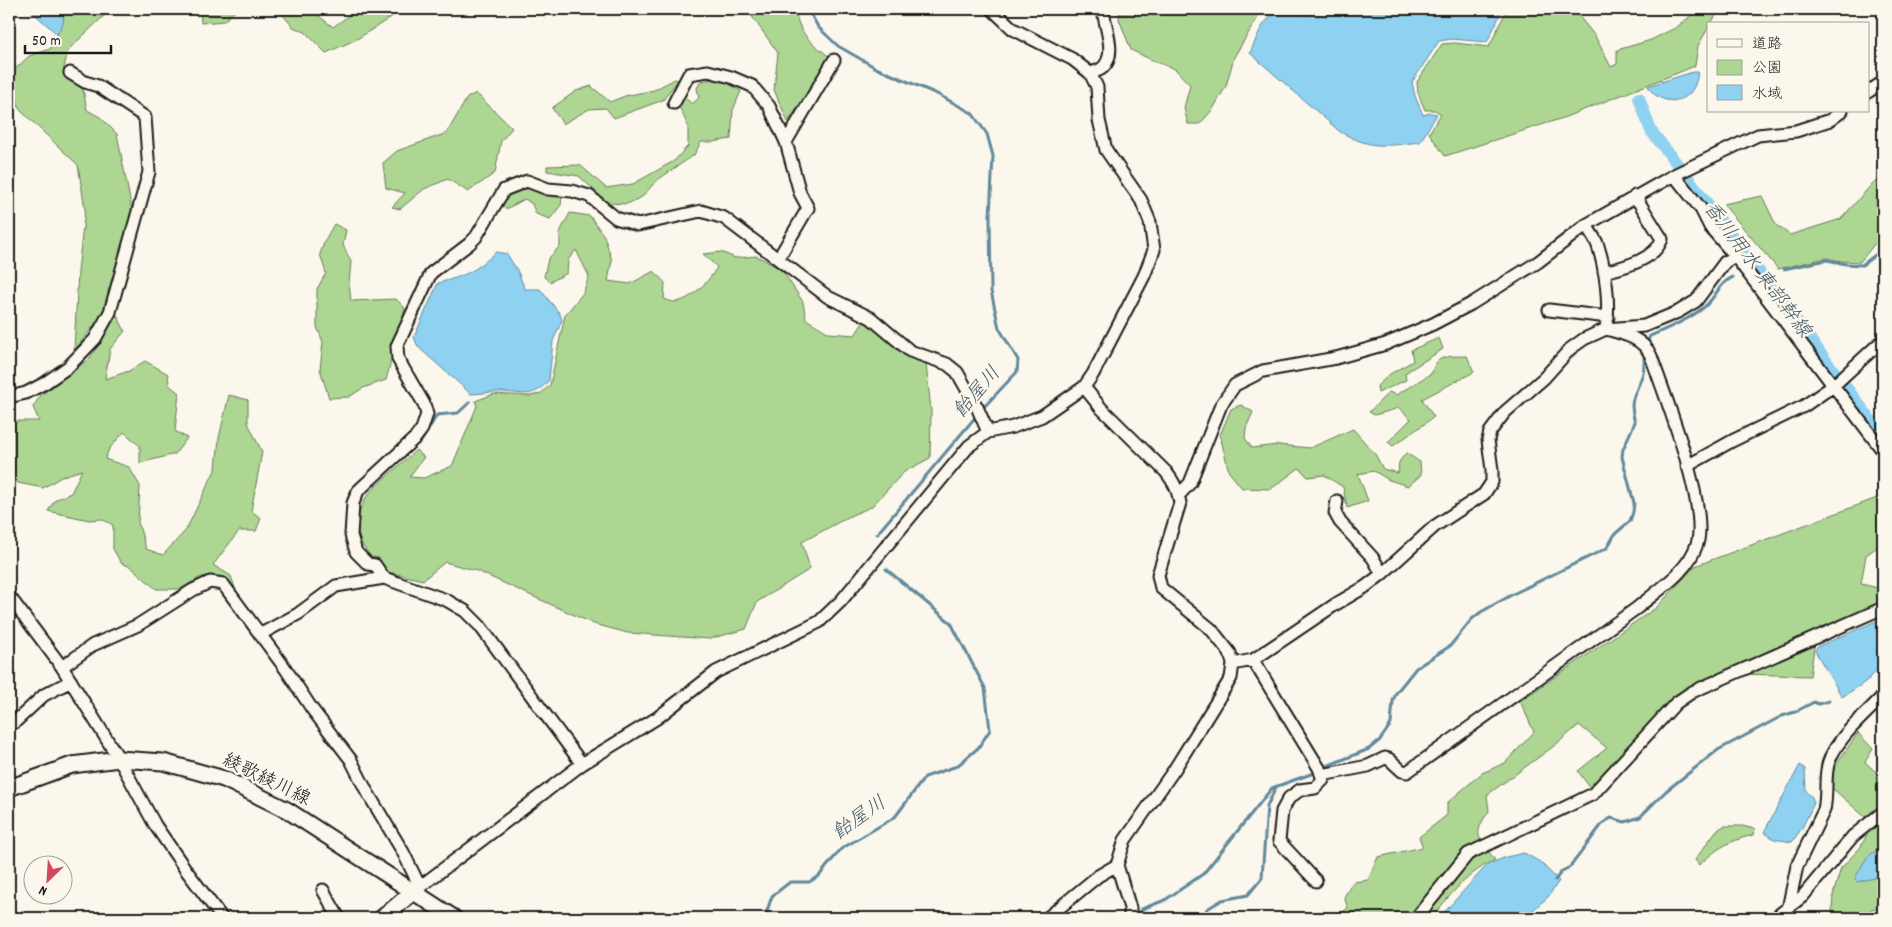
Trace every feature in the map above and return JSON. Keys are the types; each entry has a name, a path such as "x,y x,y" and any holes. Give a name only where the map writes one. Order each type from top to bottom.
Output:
{"main road":[{"name":"綾歌綾川線","path":"9,788 72,765 119,759 163,762 224,778 287,810 416,890 451,917"},
{"path":"382,918 416,890"}],"street":[{"path":"985,427 1014,427 1042,416 1084,387 1118,329 1144,276 1154,250 1150,222 1142,200 1106,150 1099,120 1097,87 1090,73 1072,59 1013,28 992,9"},
{"path":"1090,73 1102,68 1109,56 1110,41 1103,9"},
{"path":"786,142 834,60"},
{"path":"674,102 689,74 708,71 731,77 752,86 769,106 786,142 800,193 808,208 778,259"},
{"path":"9,397 26,394 45,383 68,367 95,339 110,312 149,172 145,117 98,86 85,82 70,73"},
{"path":"1870,91 1883,82"},
{"path":"1179,495 1190,483 1221,405 1236,385 1263,371 1336,358 1386,344 1433,324 1471,304 1538,262 1586,225 1635,196 1758,134 1796,131 1830,120 1841,112"},
{"path":"1680,173 1710,227 1838,381 1883,451"},
{"path":"384,578 374,565 368,564 356,552 351,535 353,503 358,491 416,437 425,423 427,414 424,404 398,359 397,346 431,273 469,244 476,236 504,190 527,181 548,190 589,196 616,218 638,226 701,211 724,218 828,297 870,318 910,351 947,364 957,372 977,407 985,427"},
{"path":"1604,272 1620,268 1644,258 1659,248 1662,239 1635,196"},
{"path":"1586,225 1598,245 1604,272 1608,317 1606,329"},
{"path":"1233,664 1253,660 1382,574 1435,526 1484,494 1492,482 1488,440 1490,432 1504,412 1544,378 1570,349 1584,339 1606,329 1644,326 1678,312 1696,301 1725,262 1734,256"},
{"path":"1549,310 1608,317"},
{"path":"1320,771 1368,766 1385,758 1390,759 1402,771 1407,772 1637,608 1682,569 1697,544 1699,525 1696,500 1687,466 1652,356 1645,345 1630,337 1606,329"},
{"path":"1687,466 1732,441 1804,406 1838,381 1883,340"},
{"path":"1084,387 1101,408 1174,482 1180,504 1158,575 1159,583 1161,588 1211,629 1230,653 1233,664 1231,678 1174,770 1126,840 1117,865 1130,908 1130,918"},
{"path":"62,667 93,645 138,625 193,590 210,582 224,584 261,634 312,710 351,760 366,790 403,852 416,890 582,764 657,718 716,672 820,622 841,601 985,427"},
{"path":"1337,501 1335,513 1340,522 1373,558 1382,574"},
{"path":"261,634 298,614 336,586 384,578 446,600 465,611 480,626 582,764"},
{"path":"9,596 62,667 119,759 155,825 222,918"},
{"path":"1416,918 1468,854 1593,794 1676,703 1692,692 1883,608"},
{"path":"1253,660 1320,771 1323,780 1315,788 1300,790 1289,798 1282,811 1279,841 1316,881"},
{"path":"9,725 15,722 44,695 71,681"},
{"path":"1788,909 1797,866 1824,810 1827,769 1832,754 1844,736 1883,696"},
{"path":"1776,918 1803,896 1853,836 1883,812"},
{"path":"1047,918 1098,876 1117,865"},
{"path":"323,890 339,918"}],"green space":[{"path":"75,9 117,9 107,13 68,50 63,72 83,89 87,110 100,117 117,134 132,210 102,315 74,351 78,271 85,209 78,165 20,110 9,75 29,56 50,49 64,14"},
{"path":"200,9 237,9 224,21 201,23"},
{"path":"278,9 310,9 333,27 358,9 404,9 357,39 326,53 305,32 293,27"},
{"path":"749,9 795,9 799,25 806,37 830,57 788,122 774,90 778,53 751,15"},
{"path":"1120,9 1263,9 1234,57 1226,86 1213,109 1200,124 1188,124 1184,108 1190,85 1175,69 1131,50 1119,19"},
{"path":"1507,9 1573,9 1595,36 1611,67 1617,64 1617,50 1651,40 1677,27 1699,9 1719,9 1712,22 1707,22 1707,30 1698,46 1695,66 1563,118 1445,156 1429,133 1441,114 1435,110 1425,110 1418,93 1417,82 1442,44 1455,43 1489,47"},
{"path":"719,78 741,91 733,110 731,139 701,142 694,155 656,181 642,197 627,204 608,203 579,176 547,171 547,166 580,165 606,188 633,184 674,161 688,146 688,126 679,106 683,96 692,104 699,98 697,88 701,81"},
{"path":"675,79 678,80 663,100 614,118 606,108 589,109 563,124 552,108 576,91 591,86 610,102 625,96 654,90"},
{"path":"476,93 512,128 501,141 495,173 468,192 448,179 424,189 400,209 392,207 405,193 386,188 383,163 397,151 447,133 467,98"},
{"path":"1883,177 1883,233 1860,262 1826,258 1778,269 1723,204 1762,196 1776,225 1790,235 1841,219 1873,183"},
{"path":"526,185 562,197 561,205 550,219 536,214 532,204 525,199 506,209 500,204 511,193"},
{"path":"570,213 590,216 604,236 612,260 608,281 630,284 654,271 665,283 664,299 675,302 681,301 699,289 710,278 717,267 703,254 721,252 735,258 757,256 782,270 803,302 806,319 829,333 855,335 864,321 897,346 926,364 931,410 930,458 904,472 871,507 802,542 810,569 757,602 746,629 709,639 628,633 594,624 477,571 445,562 423,580 388,572 379,558 374,559 368,552 360,539 358,531 359,516 361,507 368,494 416,450 424,457 409,477 424,478 452,466 477,406 475,401 494,394 530,396 540,394 550,385 565,315 583,293 589,276 576,250 568,260 567,273 550,282 544,277 548,259 560,246 560,232"},
{"path":"334,224 346,230 343,245 351,262 349,282 351,301 396,299 405,308 386,380 363,388 349,397 329,398 320,369 323,342 317,327 317,289 326,273 320,254"},
{"path":"117,315 125,331 110,349 105,379 129,371 145,361 168,374 169,385 179,393 175,431 187,438 175,454 140,463 140,446 124,432 109,449 105,459 129,467 140,486 138,522 146,549 163,555 186,530 216,468 219,438 229,395 248,400 248,423 262,452 251,511 261,518 256,531 239,531 213,565 231,576 235,588 223,577 201,577 180,589 156,589 131,567 121,563 113,549 113,525 102,519 89,520 48,511 55,500 71,493 82,470 63,476 43,488 18,483 9,476 9,421 39,421 33,407 40,396 89,359"},
{"path":"1439,338 1443,349 1405,373 1406,380 1378,393 1377,386 1390,374 1413,361 1411,350"},
{"path":"1467,356 1474,372 1422,399 1434,417 1393,446 1388,442 1411,419 1399,408 1375,415 1369,412 1389,392 1396,395 1432,373 1440,359"},
{"path":"1241,405 1253,412 1246,428 1245,438 1252,448 1278,445 1310,448 1353,429 1375,454 1383,469 1398,473 1399,462 1406,453 1420,462 1421,475 1408,486 1389,480 1374,471 1358,474 1368,501 1347,508 1343,487 1324,475 1308,477 1299,468 1271,489 1242,488 1229,472 1220,435 1231,409"},
{"path":"1877,498 1883,500 1883,543 1866,555 1861,584 1883,589 1883,601 1816,634 1810,676 1739,674 1687,702 1631,757 1591,789 1578,771 1607,748 1579,725 1554,746 1487,795 1489,811 1480,826 1479,837 1495,860 1468,877 1432,918 1334,918 1348,908 1344,897 1353,882 1368,880 1378,857 1423,847 1419,837 1447,815 1447,803 1482,773 1505,763 1534,732 1520,701 1657,607 1695,566"},
{"path":"1858,733 1873,749 1865,762 1876,772 1883,769 1883,806 1865,817 1832,788 1834,767"},
{"path":"1883,820 1883,907 1871,909 1862,918 1833,918 1833,895 1841,868 1860,848 1870,829"},
{"path":"1724,826 1742,826 1755,829 1753,835 1724,846 1699,865 1695,860 1716,831"}],"water":[{"path":"29,9 75,9 64,14 63,24 57,34"},
{"path":"1337,9 1503,9 1487,42 1452,39 1439,41 1412,82 1415,96 1423,115 1437,114 1420,142 1378,145 1361,141 1339,131 1250,53 1263,25 1276,13 1326,16"},
{"path":"1698,72 1694,87 1689,94 1679,100 1673,101 1661,98 1651,91 1648,86"},
{"path":"496,252 507,254 517,270 525,289 540,289 560,314 562,320 553,341 549,380 544,386 533,392 523,394 495,392 471,394 418,347 414,337 438,283 470,272"},
{"path":"1883,618 1884,652 1879,667 1865,682 1842,697 1815,651 1817,647"},
{"path":"1800,765 1805,769 1806,791 1812,797 1814,803 1802,828 1792,842 1774,839 1764,832"},
{"path":"1883,846 1883,876 1857,882 1855,878 1867,857"},
{"path":"1524,853 1540,862 1559,881 1548,897 1524,918 1439,918 1487,865 1506,857"}],"waterway":[{"name":"飴屋川","path":"808,9 818,27 838,46 878,69 937,94 972,113 987,134 993,156 990,216 991,291 999,328 1018,360 1017,372 982,409"},
{"name":"香川用水 東部幹線","path":"1639,98 1651,131 1883,436"},
{"path":"1784,269 1827,260 1862,265 1883,249"},
{"path":"1647,343 1650,336 1671,327 1703,308 1724,283 1733,277"},
{"path":"1138,918 1142,909 1165,900 1203,874 1272,788 1311,774 1369,749 1380,740 1391,724 1393,701 1396,693 1416,668 1450,646 1472,619 1515,593 1607,548 1615,534 1630,521 1633,512 1634,503 1622,457 1623,449 1635,422 1632,402 1643,373 1644,351"},
{"path":"416,445 422,440 437,415 458,413 470,402"},
{"name":"飴屋川","path":"877,534 978,414"},
{"name":"飴屋川","path":"755,918 765,917 772,896 790,882 809,882 819,876 841,849 895,817 925,777 957,766 978,748 990,730 985,688 951,623 886,569"},
{"path":"1555,880 1562,871 1570,867 1603,823 1611,818 1625,822 1640,817 1666,791 1718,750 1782,716 1795,712 1814,702 1818,704 1829,701"},
{"path":"1201,918 1207,909 1222,900 1248,895 1262,878 1267,806 1276,787"}]}
